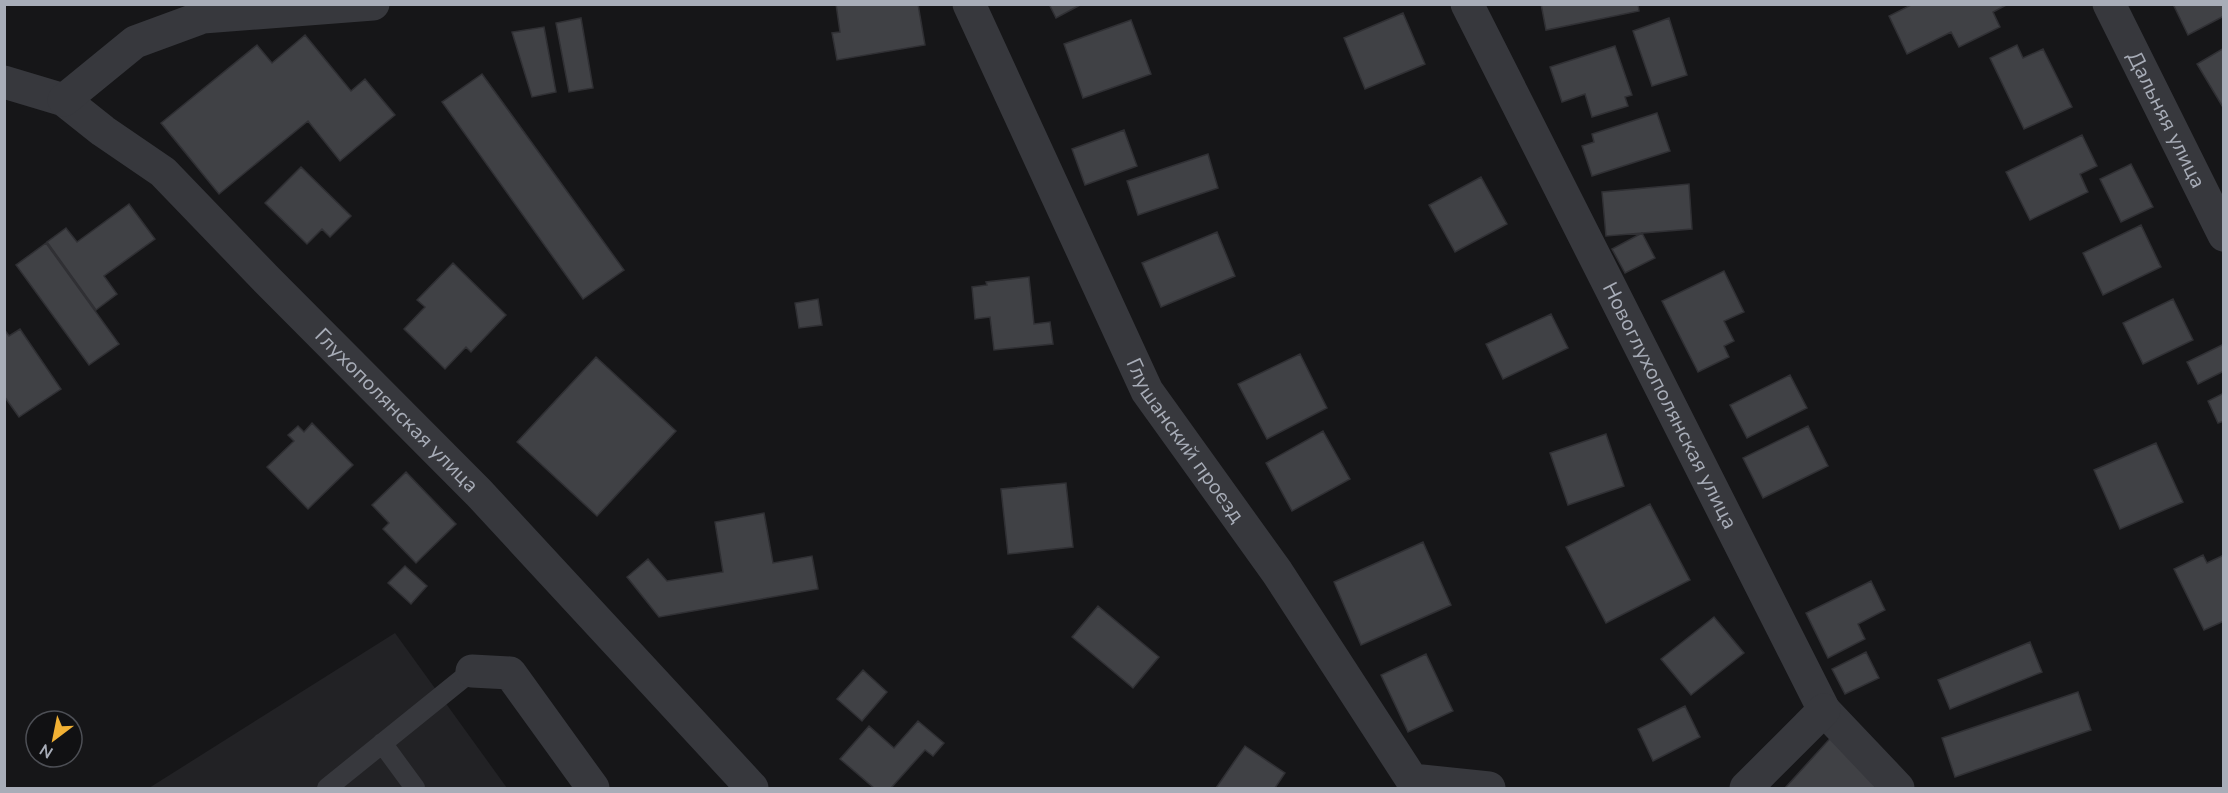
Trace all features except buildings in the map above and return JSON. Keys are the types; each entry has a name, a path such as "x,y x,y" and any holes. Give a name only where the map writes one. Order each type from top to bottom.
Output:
{"street":[{"path":"64,100 135,42 203,17 373,4"},
{"name":"Глушанский проезд","path":"969,4 1147,391 1277,572 1412,780 1489,789"},
{"name":"Новоглухополянская улица","path":"1467,4 1824,710 1898,789"},
{"name":"Дальняя улица","path":"2109,4 2223,235"},
{"name":"Глухополянская улица","path":"4,81 64,100 103,131 163,172 479,493 752,789"},
{"path":"472,671 510,673 593,789"},
{"path":"1746,789 1824,710"}],"lane":[{"path":"327,789 472,671"},
{"path":"382,743 416,789"}],"shaded area":[{"path":"395,633 507,788 149,788"}]}
